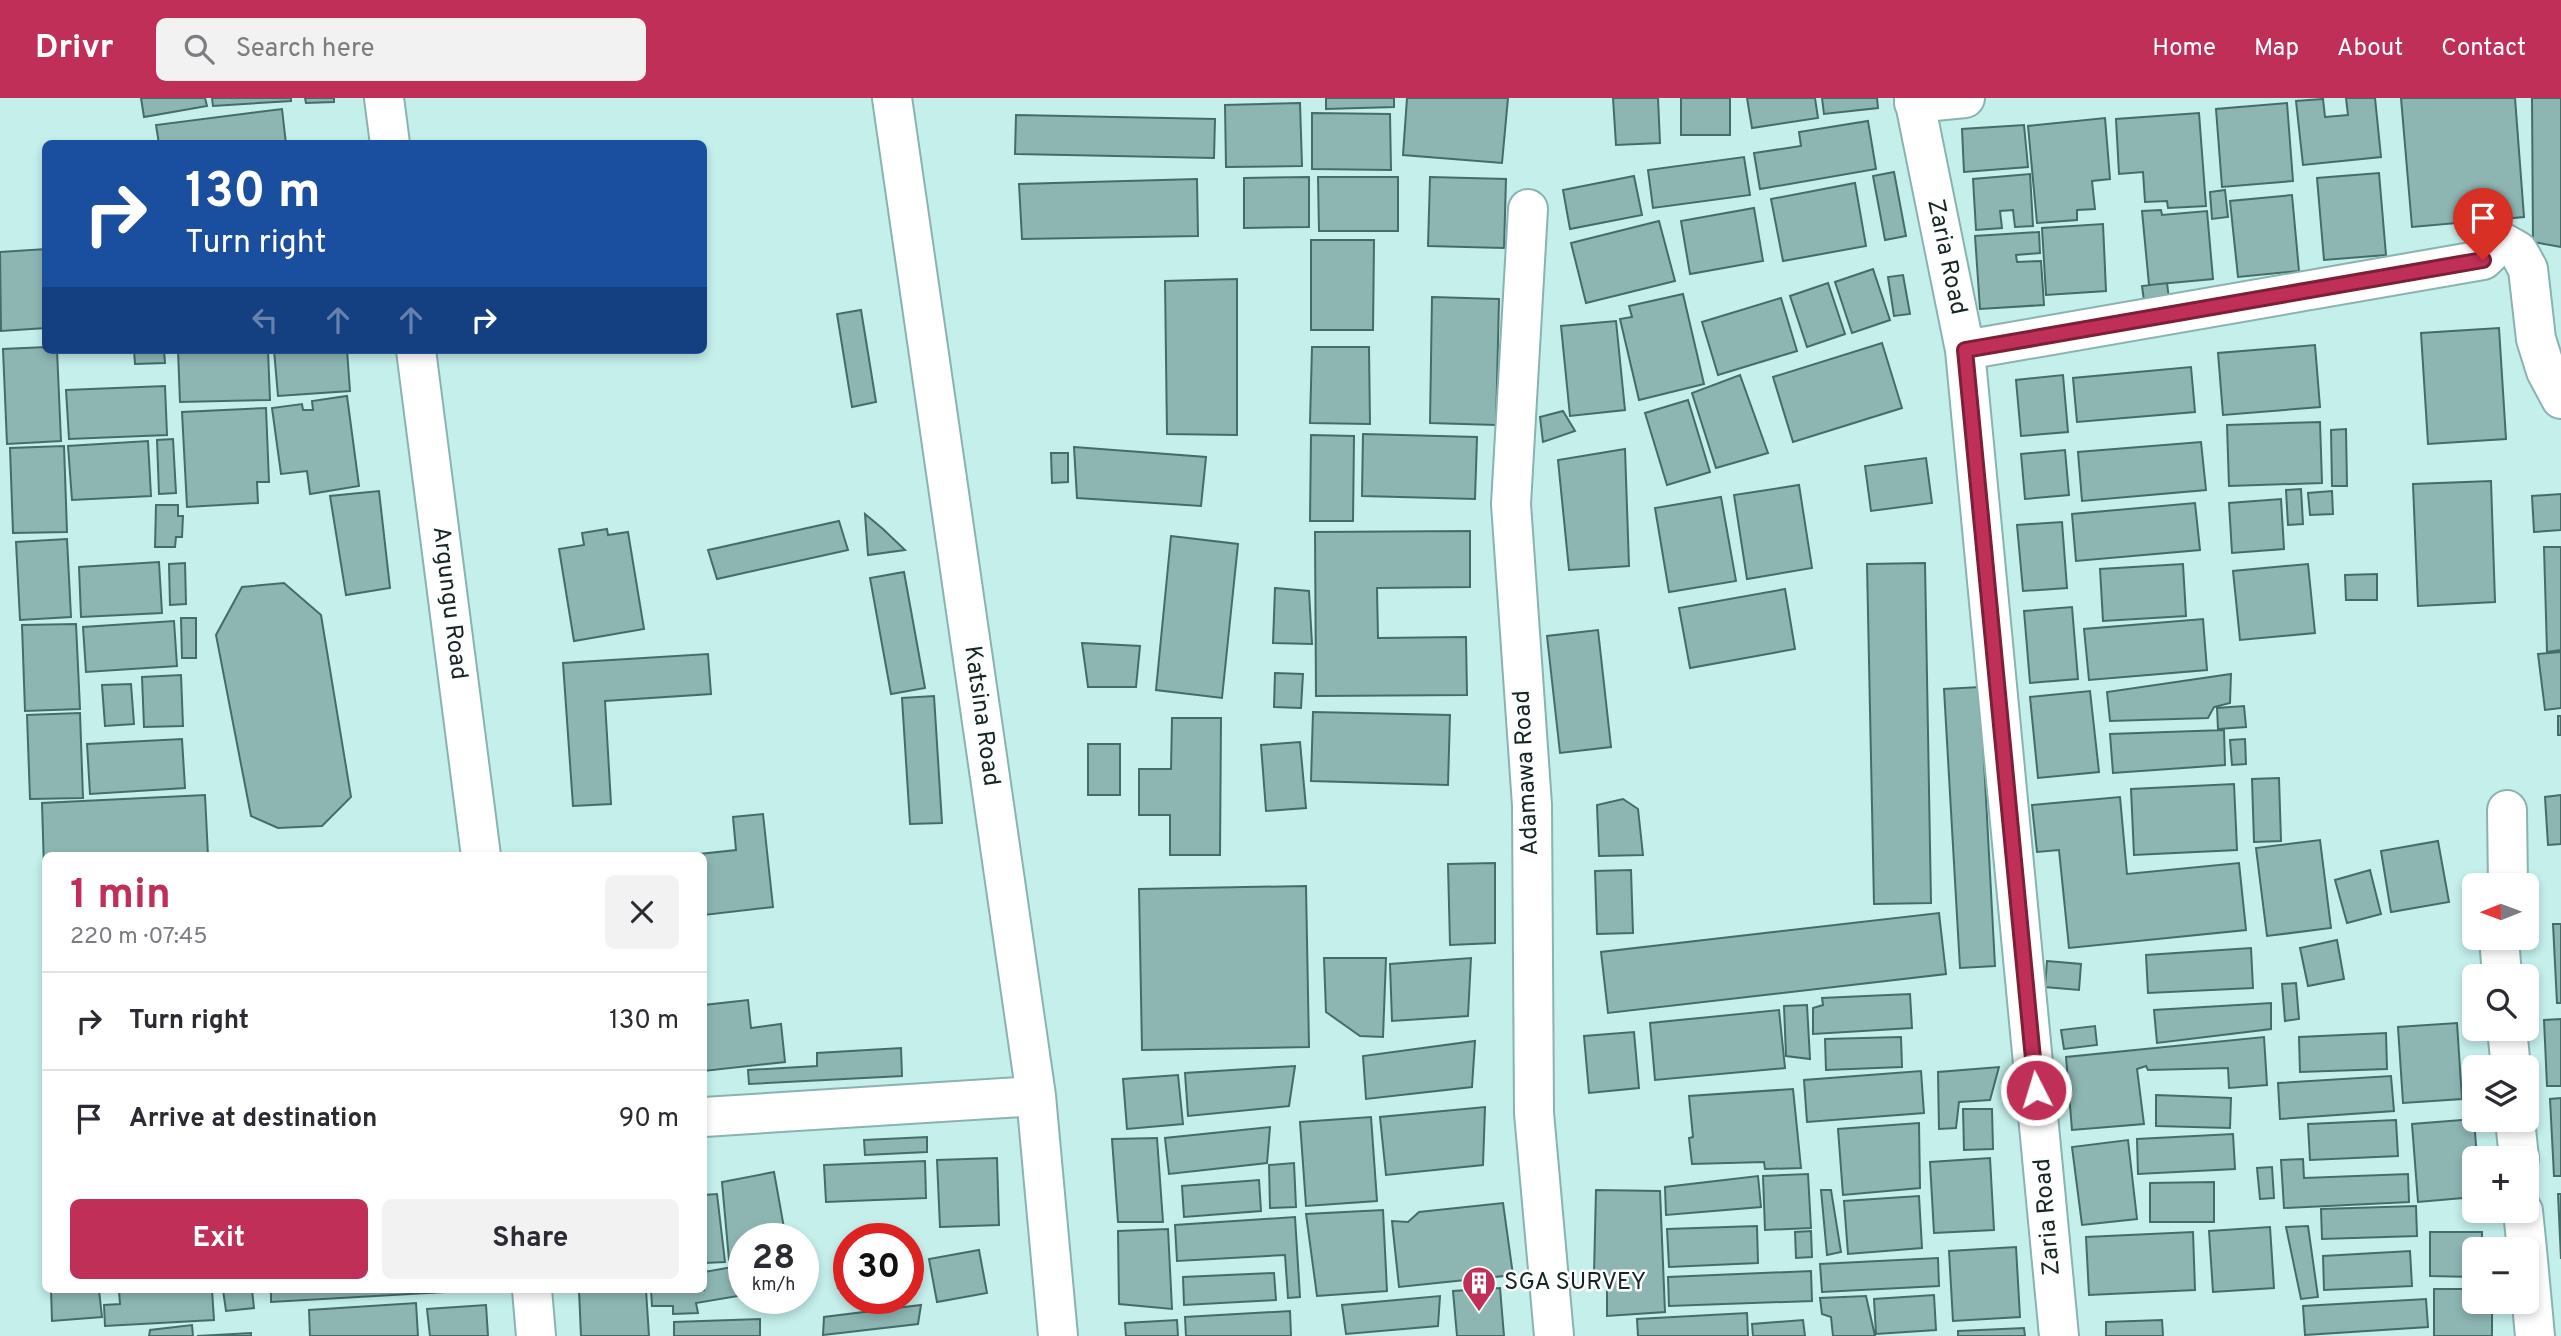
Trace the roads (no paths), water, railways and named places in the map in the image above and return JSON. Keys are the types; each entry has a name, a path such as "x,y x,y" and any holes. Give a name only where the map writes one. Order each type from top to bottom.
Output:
{"street":[{"path":"384,98 389,140"},
{"name":"Katsina Road","path":"892,98 1036,1096 1058,1336"},
{"path":"1914,101 1965,98"},
{"name":"Zaria Road","path":"1914,101 1965,350 2059,1336"},
{"name":"Adamawa Road","path":"1528,209 1511,504 1532,805 1534,1113 1554,1336"},
{"path":"1965,350 2483,260 2502,242 2518,251 2528,269 2536,339 2546,371 2561,399"},
{"name":"Argungu Road","path":"417,354 480,852"},
{"path":"2507,810 2508,873"},
{"path":"707,1117 1036,1096"},
{"path":"532,1293 536,1336"},
{"path":"2533,1314 2535,1336"}],"place":[{"name":"SGA SURVEY","path":"1479,1313"}]}
